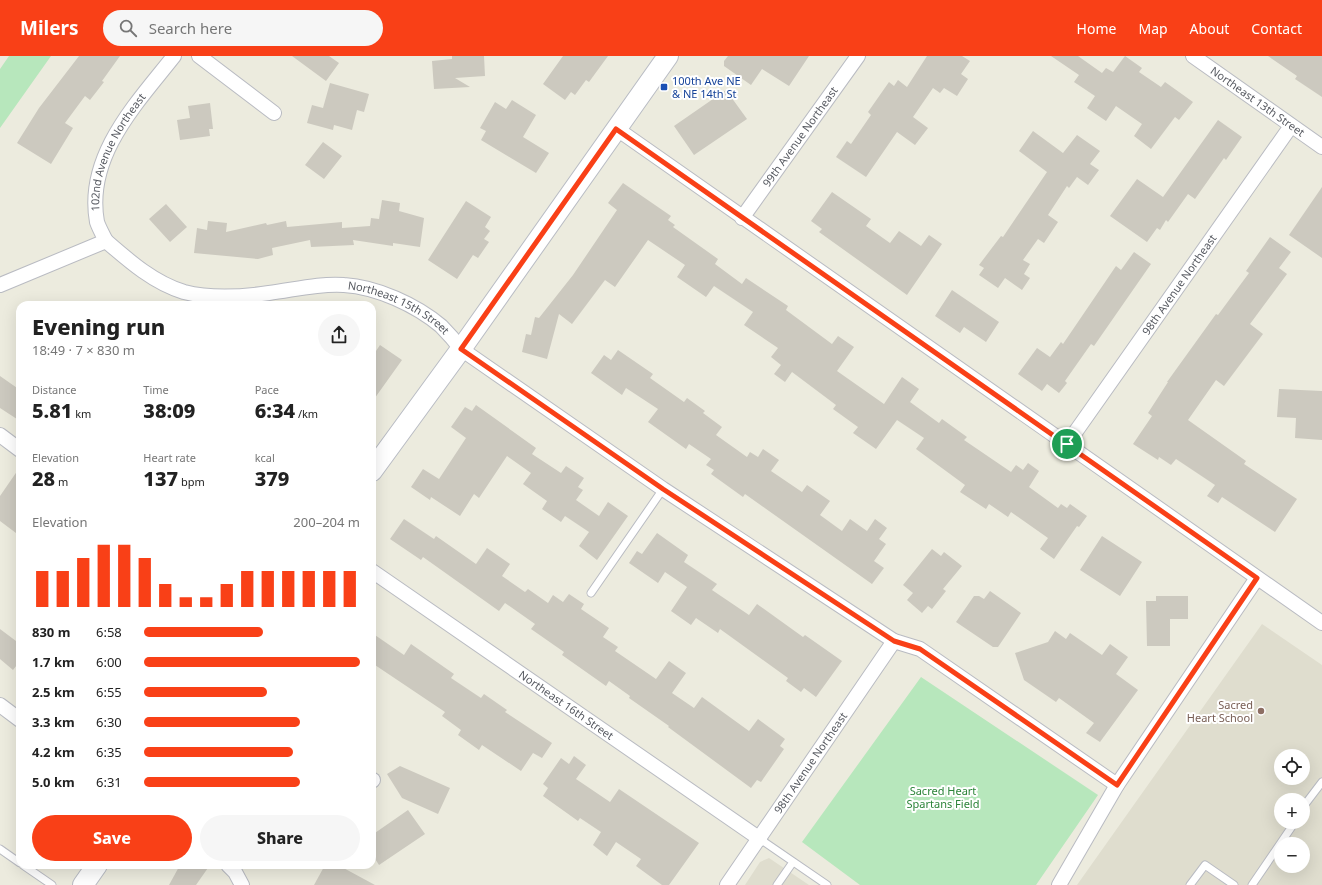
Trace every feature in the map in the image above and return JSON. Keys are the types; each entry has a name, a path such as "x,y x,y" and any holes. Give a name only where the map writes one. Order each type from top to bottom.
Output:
{"street":[{"name":"102nd Avenue Northeast","path":"106,242 97,223 95,195 102,164 110,143 123,121 174,56"},
{"path":"199,56 274,113"},
{"path":"376,466 461,349 668,56"},
{"name":"99th Avenue Northeast","path":"742,218 858,56"},
{"name":"Northeast 13th Street","path":"1193,56 1322,147"},
{"name":"98th Avenue Northeast","path":"1067,444 1291,126"},
{"path":"616,129 1322,623"},
{"path":"0,285 106,242"},
{"name":"Northeast 15th Street","path":"106,242 129,261 147,273 185,292 243,297 344,285 368,288 397,300 420,312 441,326 461,349 663,489 894,641 920,649 1117,785"},
{"path":"0,435 16,447"},
{"name":"Northeast 16th Street","path":"376,574 760,839"},
{"path":"1059,885 1117,785 1257,578"},
{"name":"98th Avenue Northeast","path":"728,885 894,641"},
{"path":"0,705 16,717"},
{"path":"83,885 94,869"},
{"path":"232,869 242,885"}],"lane":[{"path":"591,593 663,489"},
{"path":"1310,798 1322,782"},
{"path":"1252,885 1290,829"},
{"path":"760,839 826,885"},
{"path":"0,849 16,860"},
{"path":"777,885 793,862"},
{"path":"1190,885 1205,865 1234,885"},
{"path":"29,869 52,885"}],"shaded area":[{"name":"Sacred Heart School","path":"1262,624 1322,665 1322,885 1077,885"},
{"path":"769,858 809,885 745,885 760,862"}],"green space":[{"path":"9,56 51,56 0,128 0,69"},
{"name":"Sacred Heart Spartans Field","path":"921,677 1098,795 1036,885 860,885 802,842"}],"building":[{"path":"79,56 120,56 102,81 104,82 90,100 85,96 65,123 73,128 51,164 17,143 39,108"},
{"path":"292,56 329,56 339,63 326,81"},
{"path":"452,56 484,56 485,76 455,78 470,87 434,89 432,61 452,59"},
{"path":"563,56 608,56 589,82 586,80 575,95 571,92 565,100 543,84"},
{"path":"728,56 809,56 789,86 762,69 751,85 724,66 724,61"},
{"path":"927,56 962,56 970,61 961,74 968,79 957,96 944,88 940,93 933,88 913,117 928,128 915,145 897,132 866,177 836,157 847,141 851,144 871,115 868,112 889,82 894,86 898,80 907,87"},
{"path":"1051,56 1078,56 1102,73 1106,68 1113,72 1125,56 1142,68 1139,72 1161,87 1165,82 1193,102 1179,120 1175,117 1151,149 1134,136 1142,124 1116,106 1106,121 1087,108 1095,96 1074,82 1079,75"},
{"path":"1268,56 1322,56 1322,97 1295,79 1297,76"},
{"path":"330,83 369,94 364,112 357,110 352,130 334,125 333,130 307,123 312,105 323,108"},
{"path":"726,90 747,119 694,155 674,126"},
{"path":"512,100 536,115 523,137 549,153 536,173 481,140 486,131 480,128 495,102 506,109"},
{"path":"210,103 213,129 209,129 210,136 180,140 177,120 190,118 188,106"},
{"path":"1218,120 1242,137 1226,160 1224,158 1195,199 1188,194 1168,222 1166,220 1160,230 1157,228 1147,242 1110,216 1137,179 1163,197"},
{"path":"1033,131 1063,153 1077,135 1100,151 1090,164 1099,170 1088,185 1077,177 1069,188 1067,186 1048,215 1058,222 1044,243 1038,239 1023,260 1030,264 1024,274 1030,278 1022,290 1005,278 998,288 979,275 984,268 979,265 1001,236 1003,237 1047,172 1019,151"},
{"path":"323,142 342,156 324,179 305,165"},
{"path":"623,183 671,216 668,220 675,225 673,227 718,259 715,264 742,284 746,278 788,306 786,310 832,344 838,336 854,347 837,371 884,404 902,377 919,389 910,402 939,423 942,419 967,437 964,440 1011,472 1016,465 1023,470 1028,463 1039,471 1029,487 1058,508 1061,504 1067,508 1070,504 1087,516 1079,527 1077,526 1054,559 1040,549 1048,538 1011,512 1008,517 989,504 986,509 960,492 965,485 916,449 924,438 897,420 876,449 853,433 858,427 833,409 836,405 792,372 785,382 774,374 781,365 771,357 778,348 744,325 753,312 714,286 706,297 677,277 685,265 648,240 615,287 605,280 572,324 559,314 547,359 522,352 526,334 531,335 535,317 539,318 573,275 617,210 608,203"},
{"path":"1322,187 1322,258 1289,235"},
{"path":"832,192 871,219 866,226 890,243 899,231 921,246 929,235 942,244 907,295 819,232 822,229 811,221"},
{"path":"382,200 400,203 399,211 424,218 420,247 393,243 393,246 353,240 354,245 311,247 310,240 272,248 273,255 258,259 194,253 197,228 207,230 208,221 227,223 226,232 266,223 267,225 286,221 287,227 342,222 342,228 370,226 371,218 379,219"},
{"path":"466,201 491,217 485,227 490,231 484,239 489,242 478,258 473,255 457,279 428,260"},
{"path":"166,204 187,227 170,242 149,219"},
{"path":"1270,237 1291,252 1279,268 1287,274 1250,324 1263,334 1224,386 1216,380 1188,420 1246,461 1244,464 1297,499 1275,532 1222,497 1218,503 1207,496 1215,485 1176,459 1171,465 1159,457 1158,460 1133,444 1152,416 1148,413 1167,382 1216,314 1218,315 1249,273 1246,271"},
{"path":"1134,252 1151,264 1094,346 1091,344 1065,381 1067,383 1059,393 1047,384 1042,391 1018,374 1037,348 1050,357 1061,342 1063,344 1116,266 1121,270"},
{"path":"952,290 999,322 986,342 964,327 960,333 935,316"},
{"path":"380,345 402,360 376,396 376,351"},
{"path":"618,350 653,374 650,378 684,402 687,398 705,411 703,413 722,427 716,435 747,457 750,452 758,457 763,449 779,460 771,471 802,492 807,485 830,501 820,515 842,531 850,519 867,531 875,519 887,528 879,539 886,544 874,561 884,568 872,584 745,494 743,497 711,474 714,470 706,465 711,459 689,444 686,449 648,422 658,409 626,388 622,395 591,373 604,355 611,360"},
{"path":"0,376 16,387 16,418 0,408"},
{"path":"1279,389 1322,391 1322,440 1295,438 1296,418 1277,417"},
{"path":"476,405 536,448 532,454 561,473 566,466 584,478 578,487 583,490 576,500 599,516 608,502 628,516 597,560 579,546 589,532 565,516 561,522 542,509 547,501 523,484 531,473 507,456 479,498 474,494 460,516 431,497 430,500 411,487 423,469 439,479 466,438 451,427 465,407 472,411"},
{"path":"16,473 16,533 0,521 0,496"},
{"path":"404,519 434,539 436,536 476,564 487,548 510,564 502,576 525,592 528,589 548,603 553,595 563,602 569,594 584,604 581,609 609,628 603,637 618,647 615,651 656,679 669,661 686,673 672,693 694,708 702,697 749,731 758,719 785,739 780,746 784,749 761,782 757,780 751,788 668,727 669,726 629,698 630,696 609,681 606,686 562,655 564,652 531,629 535,624 505,603 499,611 423,557 421,560 390,539"},
{"path":"657,533 688,555 684,562 717,584 712,590 749,615 757,604 803,637 805,635 842,661 816,697 804,688 801,692 786,681 788,678 720,629 718,633 696,618 691,625 671,611 687,587 665,572 658,583 629,563 637,551 642,554"},
{"path":"1102,536 1142,562 1120,596 1080,570"},
{"path":"932,549 941,556 944,552 962,566 943,589 946,591 932,609 928,606 922,613 907,600 913,593 903,585"},
{"path":"990,591 1021,613 998,647 993,647 956,622 974,596 979,596 984,599"},
{"path":"1156,596 1188,596 1188,619 1170,619 1170,646 1147,646 1146,601 1156,601"},
{"path":"0,629 16,641 16,666 13,670 0,659"},
{"path":"1055,631 1066,639 1070,633 1102,655 1110,644 1128,657 1116,674 1138,690 1100,742 1086,733 1094,723 1059,698 1056,702 1024,680 1015,653 1048,642"},
{"path":"376,636 404,655 411,644 454,674 451,678 481,698 484,694 507,710 505,712 552,743 542,758 533,753 521,771 482,745 479,750 458,735 461,730 442,716 445,712 376,666"},
{"path":"574,756 586,765 576,779 610,802 619,789 699,843 669,885 662,885 636,866 641,859 616,842 607,856 593,845 601,832 580,818 578,821 543,796 548,788 543,784 561,758 569,764"},
{"path":"400,766 450,788 438,814 402,798 387,774"},
{"path":"408,810 425,834 379,865 376,860 376,832"},
{"path":"178,869 207,869 196,885 169,885"},
{"path":"323,869 345,869 375,885 314,885"}],"place":[{"name":"100th Ave NE & NE 14th St","path":"664,87"},
{"name":"Sacred Heart School","path":"1261,711"}],"route":[{"path":"616,129 1067,444 1257,578 1117,785 920,649 909,644 894,641 663,489 461,349 616,129"}]}
